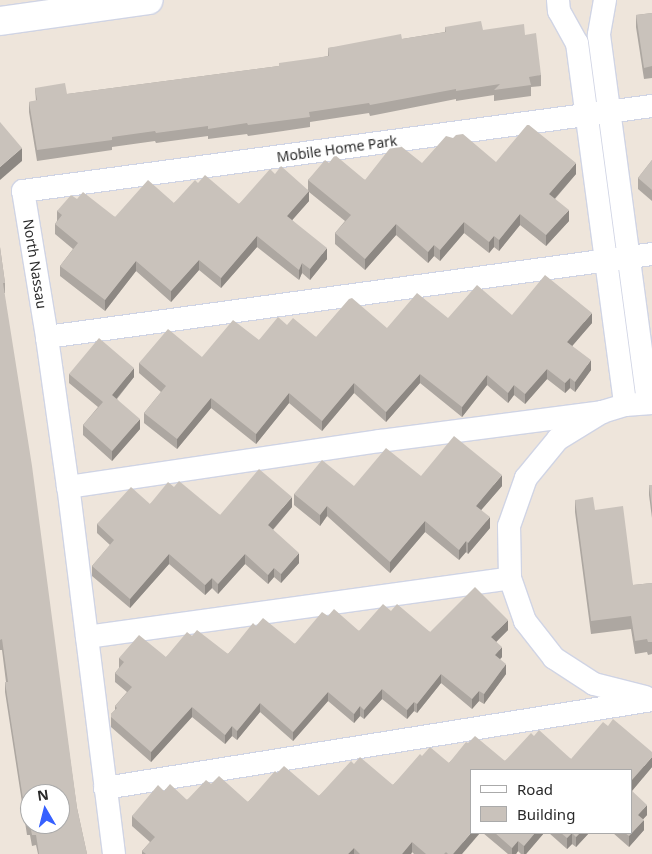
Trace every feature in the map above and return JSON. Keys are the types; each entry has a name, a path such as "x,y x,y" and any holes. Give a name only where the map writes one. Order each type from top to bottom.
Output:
{"main road":[{"path":"0,21 62,6 149,0"}],"street":[{"path":"558,0 559,11 577,43 625,406"},
{"path":"68,487 380,441 602,412 625,406 651,403 641,256 610,112 599,35 605,0"},
{"name":"Mobile Home Park","path":"22,191 652,106"},
{"name":"North Nassau","path":"22,191 47,337 68,487 114,854"},
{"path":"47,337 641,256"},
{"path":"602,412 558,438 526,478 509,526 510,578 526,621 554,658 594,684 639,697 652,696"},
{"path":"86,637 510,578"},
{"path":"105,788 652,700"}],"building":[{"path":"652,13 652,66 644,68 636,15"},
{"path":"481,21 483,30 524,24 525,35 536,33 541,75 529,77 531,85 494,90 500,84 456,91 456,89 370,105 369,103 309,112 310,117 208,129 208,126 156,133 155,131 112,137 112,140 37,150 29,102 37,100 35,88 65,83 67,94 279,66 279,63 329,56 328,48 401,34 402,39 446,32 445,27"},
{"path":"0,122 22,148 0,167"},
{"path":"527,125 576,163 549,194 569,210 546,235 520,214 499,240 494,236 489,242 464,222 440,250 434,245 428,252 396,224 365,259 335,233 351,215 308,180 325,160 329,163 335,155 365,180 394,143 397,143 422,163 446,136 453,138 456,135 463,134 496,162"},
{"path":"652,160 652,190 638,178"},
{"path":"281,166 309,191 287,216 327,248 310,269 302,263 299,270 257,236 221,278 199,260 171,291 136,261 105,300 60,266 78,243 55,224 62,215 57,211 71,195 77,199 83,192 115,217 148,180 174,203 195,180 198,183 205,175 239,204 270,169 275,174"},
{"path":"0,247 5,283 3,283 32,466 77,808 87,854 39,854 36,835 32,834 70,834 70,784 21,784 5,682 8,682 2,639 0,640"},
{"path":"545,275 592,313 567,342 591,360 575,382 570,378 565,383 547,369 525,394 514,385 508,393 487,375 462,407 420,374 386,412 354,383 322,421 289,393 256,434 211,398 177,439 144,413 166,386 139,363 168,329 202,357 233,320 259,340 278,317 287,325 293,318 316,337 349,299 352,298 387,328 417,293 448,318 477,285 512,315"},
{"path":"99,338 134,368 112,395 140,419 112,451 83,425 103,402 69,374"},
{"path":"454,436 502,475 476,506 490,517 468,543 466,541 459,550 425,521 390,562 327,506 320,515 294,494 322,460 354,486 386,448 421,476"},
{"path":"259,469 292,497 268,525 299,553 281,574 274,568 268,575 245,554 218,584 212,578 205,585 169,554 130,599 92,566 114,540 97,524 131,487 150,504 168,482 174,487 179,481 220,515"},
{"path":"649,485 652,485 652,508"},
{"path":"593,497 595,510 623,506 633,585 652,583 652,642 648,642 647,639 635,641 631,616 591,621 575,500"},
{"path":"475,587 508,620 491,637 502,647 495,655 506,664 484,694 479,691 472,699 441,674 417,704 414,702 407,710 382,689 364,710 360,706 354,714 328,692 293,732 260,703 237,731 232,726 225,735 192,707 151,752 111,717 111,714 117,708 115,706 132,687 115,673 124,662 119,658 139,635 166,657 187,632 192,636 197,630 228,654 253,623 256,626 263,618 295,644 322,612 328,616 334,609 359,631 383,604 391,611 397,604 430,632"},
{"path":"613,719 652,752 652,757 632,780 632,769 470,769 470,834 453,854 446,852 444,854 426,854 412,842 402,854 360,854 354,848 348,854 146,854 142,851 155,837 132,816 158,785 164,791 170,784 187,800 206,780 211,784 219,776 248,802 275,771 277,773 284,766 319,796 351,761 354,764 360,757 393,785 420,754 422,756 430,747 449,763 466,742 468,743 475,736 505,761 531,733 534,736 539,730 571,759 603,722 608,726"},
{"path":"632,791 647,805 638,815 644,820 632,833"},
{"path":"496,834 534,834 524,846 518,841 512,848"},
{"path":"562,834 571,834 567,838"}]}
